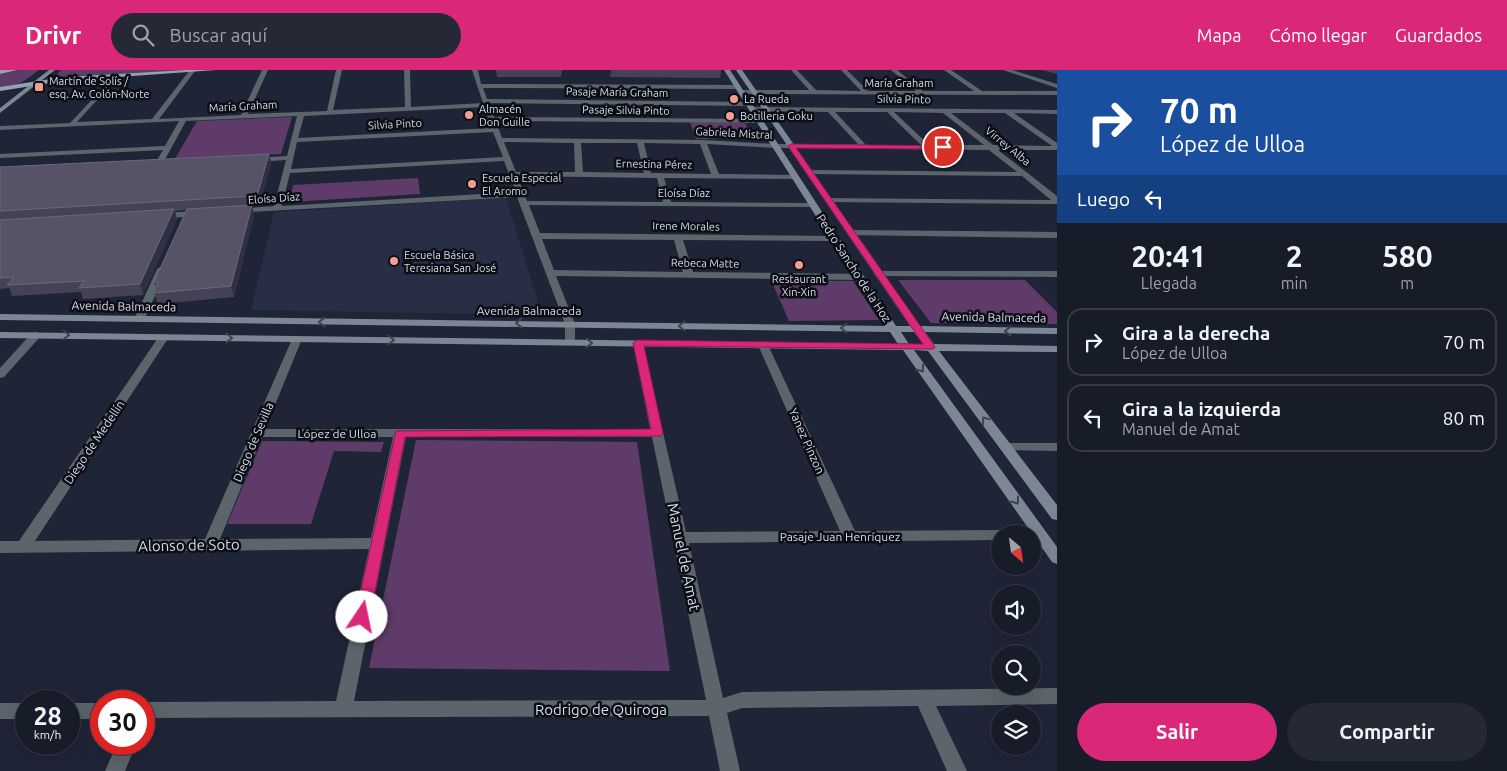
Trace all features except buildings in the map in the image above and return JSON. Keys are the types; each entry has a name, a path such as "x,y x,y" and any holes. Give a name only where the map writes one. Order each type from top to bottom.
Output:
{"main road":[{"path":"0,72 15,70"},
{"path":"0,88 38,81 213,70"}],"street":[{"path":"7,95 41,70"},
{"path":"0,111 52,70"},
{"path":"244,116 265,70"},
{"path":"330,112 339,70"},
{"path":"407,70 408,109"},
{"path":"475,70 479,86 570,324 570,342"},
{"name":"Pedro Sancho de la Hoz","path":"727,70 893,329 1029,525"},
{"name":"Pedro Sancho de la Hoz","path":"739,70 917,329 1057,515"},
{"path":"794,70 814,92"},
{"path":"844,70 867,93"},
{"path":"894,70 922,93"},
{"path":"947,70 1057,147"},
{"path":"1006,70 1057,86"},
{"path":"1025,70 1057,80"},
{"path":"154,120 192,71"},
{"path":"72,124 117,76"},
{"name":"María Graham","path":"479,86 657,87 754,92 1057,93"},
{"path":"657,87 670,120"},
{"name":"María Graham","path":"0,128 408,109 486,103"},
{"name":"Pasaje María Graham","path":"486,103 663,103 750,106"},
{"name":"Silvia Pinto","path":"750,106 766,109 1057,112"},
{"path":"830,110 864,147"},
{"path":"888,110 927,147"},
{"name":"Virrey Alba","path":"945,110 1057,201"},
{"path":"277,209 301,114"},
{"name":"Pasaje Silvia Pinto","path":"492,118 760,121"},
{"path":"158,165 184,119"},
{"name":"Silvia Pinto","path":"294,140 496,130"},
{"name":"Gabriela Mistral","path":"500,140 703,142 776,146 1057,147"},
{"path":"578,141 579,175"},
{"path":"640,141 648,176"},
{"path":"703,142 716,176"},
{"path":"0,156 168,148"},
{"path":"243,160 290,158"},
{"path":"287,171 507,159"},
{"path":"148,165 167,164"},
{"path":"809,172 1024,174"},
{"name":"Ernestina Pérez","path":"513,174 796,177"},
{"path":"660,176 668,204"},
{"name":"Eloísa Díaz","path":"232,212 520,194"},
{"path":"828,200 1057,201"},
{"name":"Eloísa Díaz","path":"524,203 814,205"},
{"path":"146,217 184,219 213,213"},
{"path":"851,233 1057,236"},
{"name":"Irene Morales","path":"536,236 835,239"},
{"path":"678,237 689,275"},
{"path":"139,320 166,258"},
{"name":"Rebeca Matte","path":"550,273 860,277"},
{"path":"879,274 1057,274"},
{"name":"Avenida Balmaceda","path":"0,317 1057,332"},
{"path":"0,335 1057,349"},
{"path":"0,375 36,335"},
{"name":"Diego de Medellín","path":"23,547 164,337"},
{"name":"Diego de Sevilla","path":"210,545 297,339"},
{"name":"Manuel de Amat","path":"638,343 730,771"},
{"name":"Yanez Pinzon","path":"763,345 850,536"},
{"name":"López de Ulloa","path":"257,433 657,433"},
{"path":"343,709 400,433"},
{"path":"1006,447 1057,447"},
{"name":"Pasaje Juan Henríquez","path":"680,538 991,535"},
{"name":"Pedro Sancho de la Hoz","path":"1041,540 1057,558"},
{"name":"Alonso de Soto","path":"0,547 377,543"},
{"name":"Rodrigo de Quiroga","path":"155,710 716,708 742,700 1057,696"},
{"path":"923,698 957,771"},
{"path":"0,711 15,711"},
{"path":"114,771 121,755"}],"shaded area":[{"path":"21,70 39,70 21,83 0,88 0,74"},
{"path":"61,70 192,70 54,77"},
{"path":"292,117 281,154 175,159 197,121"},
{"path":"690,122 745,123 754,139 696,139"},
{"path":"418,178 420,194 290,202 293,185"},
{"name":"Escuela Básica Teresiana San José","path":"506,198 542,315 251,310 274,212"},
{"path":"771,280 853,281 879,320 789,321"},
{"path":"898,280 1025,280 1057,312 1057,324 931,323"},
{"path":"416,440 637,442 670,671 369,668"},
{"path":"262,441 384,442 381,452 334,451 311,524 227,524"}],"place":[{"name":"Martín de Solís / esq. Av. Colón-Norte","path":"39,87"},
{"name":"La Rueda","path":"734,99"},
{"name":"Almacén Don Guille","path":"469,115"},
{"name":"Botilleria Goku","path":"730,116"},
{"name":"Escuela Especial El Aromo","path":"472,184"},
{"name":"Escuela Básica Teresiana San José","path":"394,261"},
{"name":"Restaurant Xin-Xin","path":"799,265"}],"route":[{"path":"362,617 400,433 657,433 638,343 930,347 791,146 943,147"}]}
